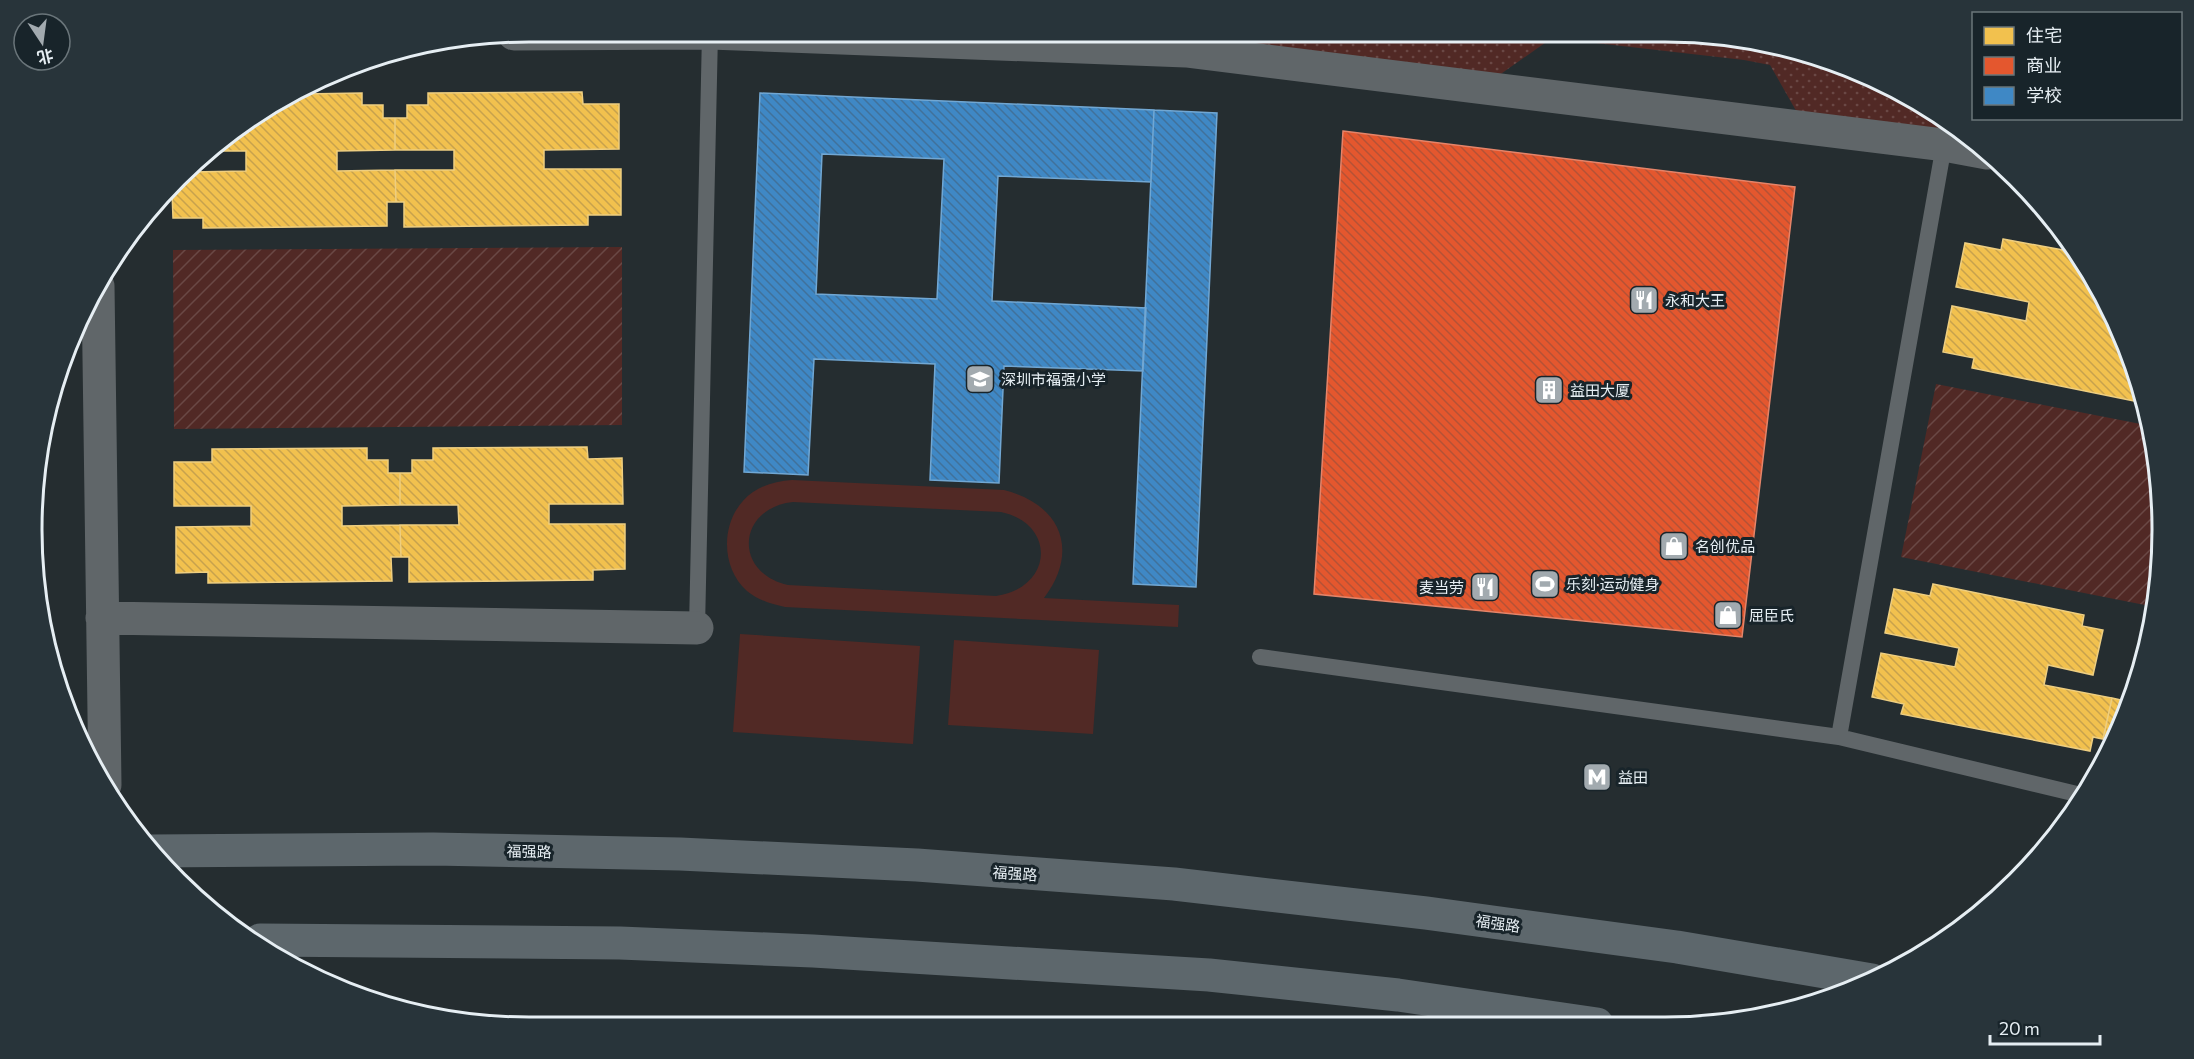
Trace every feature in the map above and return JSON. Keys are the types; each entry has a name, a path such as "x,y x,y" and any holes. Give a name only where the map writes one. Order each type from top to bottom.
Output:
{"main road":[{"name":"福强路","path":"163,851 433,849 680,854 917,865 1127,881 1437,914 1677,947 1857,977"},
{"path":"267,940 620,943 825,952 1186,974 1398,994 1548,1017"}],"street":[{"path":"1194,42 1969,150"},
{"path":"98,302 105,769"},
{"path":"102,618 698,628"}],"lane":[{"path":"698,628 710,42"},
{"path":"1839,736 1944,145"},
{"path":"1260,657 1839,736 2074,793"}],"shaded area":[{"path":"1229,42 1546,42 1495,78"},
{"path":"1587,42 1696,43 1760,51 1791,59 1851,79 1880,92 1935,124 1961,143 1799,116 1770,65"},
{"path":"622,247 622,425 174,429 173,250"},
{"path":"1936,384 2140,424 2151,498 2151,561 2146,605 1901,557"},
{"path":"792,480 1004,490 1024,497 1039,506 1051,518 1059,532 1062,547 1061,563 1055,580 1044,598 1179,605 1178,627 785,607 765,601 747,591 731,568 727,540 729,526 734,513 753,492 767,485","holes":["793,502 1001,512 1019,519 1032,529 1039,542 1041,556 1037,569 1029,581 1015,591 996,596 788,585 770,578 758,568 751,555 749,541 752,528 761,516 774,507"]},
{"path":"740,634 920,646 913,744 733,732"},
{"path":"954,640 1099,650 1093,734 948,725"}],"building: 住宅":[{"path":"582,92 583,104 619,104 619,149 544,150 544,169 621,169 621,215 588,215 588,225 404,227 404,202 396,202 395,170 454,170 454,150 395,150 395,118 407,118 407,105 428,105 428,93"},
{"path":"362,93 362,105 383,105 383,118 395,118 395,150 337,151 337,171 395,170 396,202 387,202 387,226 203,228 203,218 173,218 172,198 199,172 246,171 246,151 223,151 259,124 311,94"},
{"path":"1355,152 1540,172 1526,297 1468,290 1476,216 1401,208 1393,279 1341,273"},
{"path":"2003,239 2064,250 2102,314 2115,343 2134,401 1972,368 1974,358 1943,352 1952,306 2026,321 2029,302 1956,287 1965,243 2001,250"},
{"path":"587,447 588,459 622,458 623,504 549,504 549,524 625,524 625,569 593,570 593,580 409,582 409,557 401,557 400,525 459,525 458,505 400,505 400,473 412,473 412,460 433,460 433,448"},
{"path":"367,448 367,460 388,460 388,473 400,473 400,505 342,506 342,526 400,525 401,557 391,557 392,581 208,583 208,572 176,573 176,527 251,526 251,506 174,506 174,462 212,462 212,449"},
{"path":"1334,459 1519,480 1505,604 1447,598 1455,523 1379,515 1372,586 1320,580"},
{"path":"1933,584 2084,615 2082,626 2103,630 2093,675 2048,665 2044,685 2112,698 2103,739 2093,737 2090,751 1901,714 1904,704 1872,697 1881,653 1955,667 1959,648 1885,633 1894,589 1930,596"},
{"path":"2112,698 2121,700 2105,739"}],"building: 商业":[{"name":"益田大厦","path":"1343,131 1795,187 1742,637 1314,594"}],"building: 学校":[{"path":"760,93 1154,110 1151,182 998,176 992,301 1146,308 1143,371 1004,366 999,483 930,480 935,364 814,359 808,475 744,472","holes":["822,154 944,159 937,299 816,294"]},
{"path":"1154,110 1217,113 1196,587 1133,584"}],"place":[{"name":"永和大王","path":"1644,300"},
{"name":"深圳市福强小学","path":"980,379"},
{"name":"益田大厦","path":"1549,390"},
{"name":"名创优品","path":"1674,546"},
{"name":"乐刻·运动健身","path":"1545,584"},
{"name":"麦当劳","path":"1485,587"},
{"name":"屈臣氏","path":"1728,615"},
{"name":"益田","path":"1597,777"}]}
